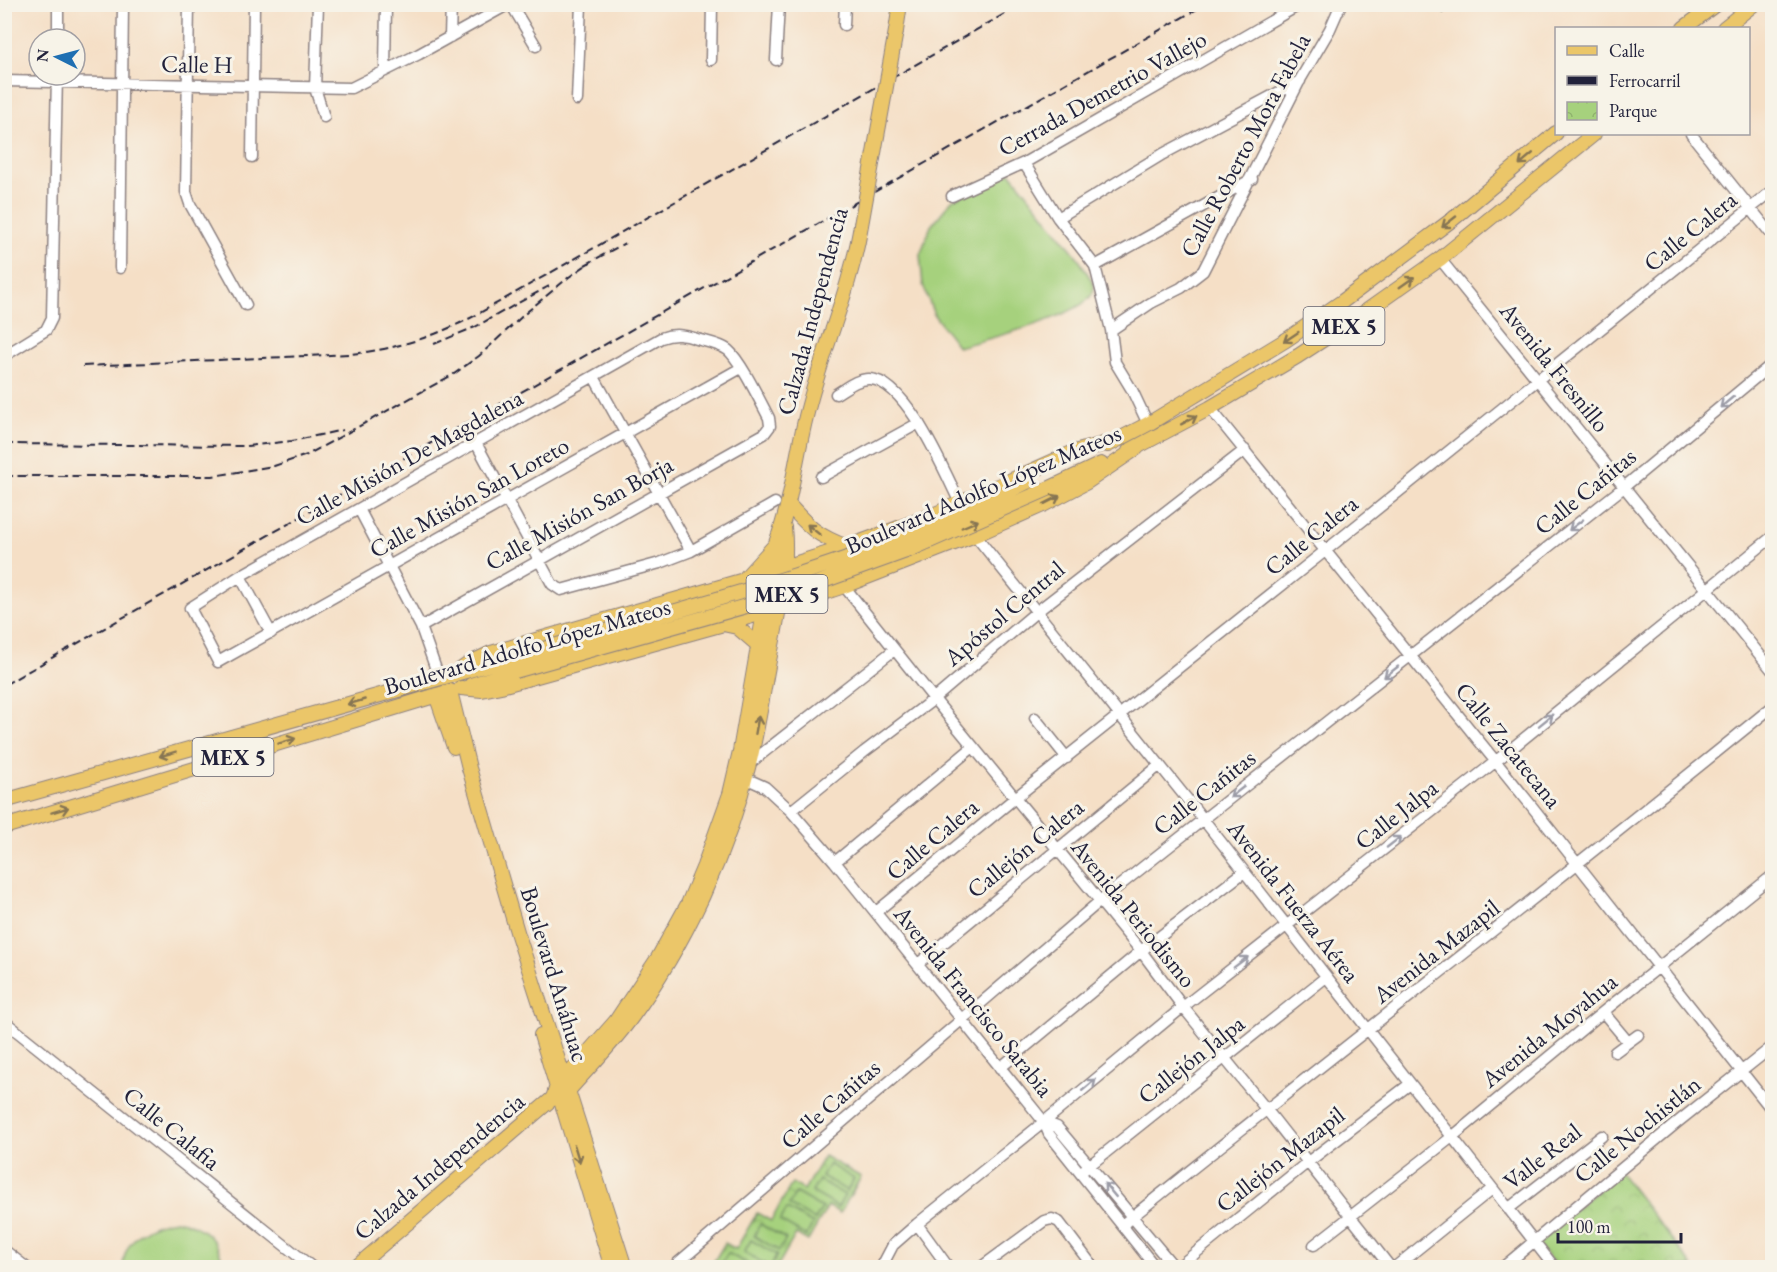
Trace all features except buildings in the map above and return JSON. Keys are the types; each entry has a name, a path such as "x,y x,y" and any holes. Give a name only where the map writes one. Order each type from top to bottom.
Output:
{"main road":[{"name":"Calzada Independencia","path":"561,1091 616,1021 658,958 688,904 730,794 740,751 763,613 786,544 782,504 808,408 853,263 900,4"},
{"path":"1690,24 1716,4"},
{"path":"1725,27 1754,4"},
{"name":"Boulevard Adolfo López Mateos","path":"4,827 455,689 514,665 861,553 950,519 1149,423 1286,340 1343,301 1453,219 1555,135"},
{"name":"Boulevard Adolfo López Mateos","path":"4,801 439,678 514,665 782,596 909,550 1137,448 1298,356 1440,259 1593,135"},
{"path":"453,675 470,663 491,653 847,548 911,524 1074,452 1115,441"},
{"path":"455,689 495,688 796,603 975,535 1045,504 1087,482 1137,448"},
{"path":"782,504 813,531 847,548"},
{"name":"Calzada Independencia","path":"355,1268 561,1091 631,1018 698,909 731,825 750,763 779,608 776,543 784,523"},
{"path":"744,580 776,543"},
{"path":"773,639 796,603"},
{"path":"721,624 737,627 758,645"},
{"name":"Boulevard Anáhuac","path":"455,689 469,768 612,1268"},
{"name":"Boulevard Anáhuac","path":"436,695 452,737 561,1091 625,1268"}],"street":[{"path":"58,4 58,27"},
{"path":"120,268 123,4"},
{"path":"189,4 185,184 187,197 246,305"},
{"path":"252,157 254,4"},
{"path":"318,4 315,88 324,117"},
{"path":"385,71 386,4"},
{"path":"450,37 451,4"},
{"path":"510,4 536,46"},
{"name":"Calle H","path":"87,81 351,88 510,4"},
{"path":"578,99 581,4"},
{"path":"711,60 712,4"},
{"path":"776,60 779,4"},
{"path":"844,25 845,4"},
{"name":"Cerrada Demetrio Vallejo","path":"952,196 1024,164 1301,4"},
{"name":"Calle Roberto Mora Fabela","path":"1111,330 1151,303 1181,288 1203,271 1341,4"},
{"path":"1690,24 1703,4"},
{"name":"Calle H","path":"4,81 27,80"},
{"path":"1058,218 1163,154 1300,80"},
{"path":"4,356 46,330 50,323 57,87"},
{"path":"1692,135 1773,235"},
{"path":"1024,164 1058,218 1095,266 1111,330 1115,362 1149,423"},
{"path":"1095,266 1252,178"},
{"name":"Calle Calera","path":"876,912 1773,191"},
{"name":"Avenida Fresnillo","path":"1440,259 1773,670"},
{"name":"Calle Misión De Magdalena","path":"218,662 190,608 240,576 668,336 686,336 727,350 741,368 769,418 768,430 759,438"},
{"name":"Calle Cañitas","path":"672,1268 1100,901 1624,487 1773,364"},
{"name":"Calle Misión San Loreto","path":"218,662 741,368"},
{"path":"594,377 691,551"},
{"path":"836,394 867,378 879,380 905,402 920,423 960,503"},
{"name":"Calle Zacatecana","path":"1210,408 1773,1110"},
{"path":"821,477 920,423"},
{"name":"Calle Misión San Borja","path":"421,627 759,438"},
{"path":"476,443 552,584 564,590 660,563 691,551 782,504"},
{"name":"Apóstol Central","path":"791,811 934,699 1035,613 1245,450"},
{"path":"359,509 421,627 439,678"},
{"name":"Avenida Fuerza Aérea","path":"975,535 1035,613 1203,819 1556,1268"},
{"name":"Calle Jalpa","path":"881,1268 893,1245 916,1224 1044,1122 1183,1006 1287,927 1495,762 1773,537"},
{"path":"240,576 271,633"},
{"name":"Avenida Periodismo","path":"844,586 1056,850 1142,951 1183,1006 1393,1268"},
{"path":"750,763 894,650"},
{"name":"Avenida Mazapil","path":"1122,1225 1266,1109 1578,865 1773,707"},
{"path":"1035,718 1067,758"},
{"path":"835,862 973,747"},
{"name":"Callejón Calera","path":"918,964 1160,765"},
{"name":"Avenida Francisco Sarabia","path":"745,778 765,787 791,811 918,964 1044,1122 1050,1134 1132,1217 1176,1268"},
{"path":"1000,1068 1142,951 1244,872"},
{"name":"Avenida Moyahua","path":"1314,1245 1452,1137 1773,876"},
{"name":"Callejón Jalpa","path":"1085,1169 1326,977"},
{"path":"1603,1012 1628,1042"},
{"name":"Calle Calafia","path":"4,1021 313,1268"},
{"path":"1615,1052 1638,1035"},
{"name":"Calle Nochistlán","path":"1502,1268 1773,1047"},
{"name":"Callejón Mazapil","path":"1176,1268 1410,1084"},
{"name":"Valle Real","path":"1508,1209 1602,1136"},
{"name":"Avenida Francisco Sarabia","path":"1085,1169 1122,1225 1156,1268"},
{"path":"1393,1268 1492,1189"},
{"path":"980,1268 1044,1221 1052,1219 1059,1222 1094,1268"},
{"path":"916,1224 949,1268"},
{"path":"4,1250 27,1268"}],"green space":[{"path":"1010,172 1076,255 1094,284 1093,292 1084,302 1052,319 958,347 934,315 923,285 920,255 931,226 952,200"},
{"path":"824,1156 861,1177 840,1213 828,1206 808,1241 796,1234 777,1267 710,1268 725,1243 736,1249 757,1213 771,1221 792,1183 804,1190"},
{"path":"829,1164 854,1179 847,1191 822,1176"},
{"path":"1620,1172 1693,1267 1557,1267 1534,1242"},
{"path":"819,1180 845,1195 838,1207 812,1192"},
{"path":"796,1193 822,1208 815,1220 789,1205"},
{"path":"787,1209 813,1224 806,1236 780,1221"},
{"path":"176,1220 195,1226 209,1235 218,1249 224,1267 123,1267 124,1257 133,1240 156,1225"},
{"path":"760,1224 786,1239 779,1251 754,1236"},
{"path":"751,1240 777,1255 770,1267 744,1252"},
{"path":"728,1253 752,1267 726,1267 721,1264"}],"railway":[{"path":"83,366 351,354 384,349 432,335 478,314 1022,4"},
{"path":"4,685 1206,4"},
{"path":"1442,13 1457,4"},
{"path":"585,265 625,243"},
{"path":"4,476 213,476 274,466 307,455 454,374 479,356 569,277 592,261"},
{"path":"434,344 475,327 549,286"},
{"path":"4,444 246,446 292,441 343,430"}]}
